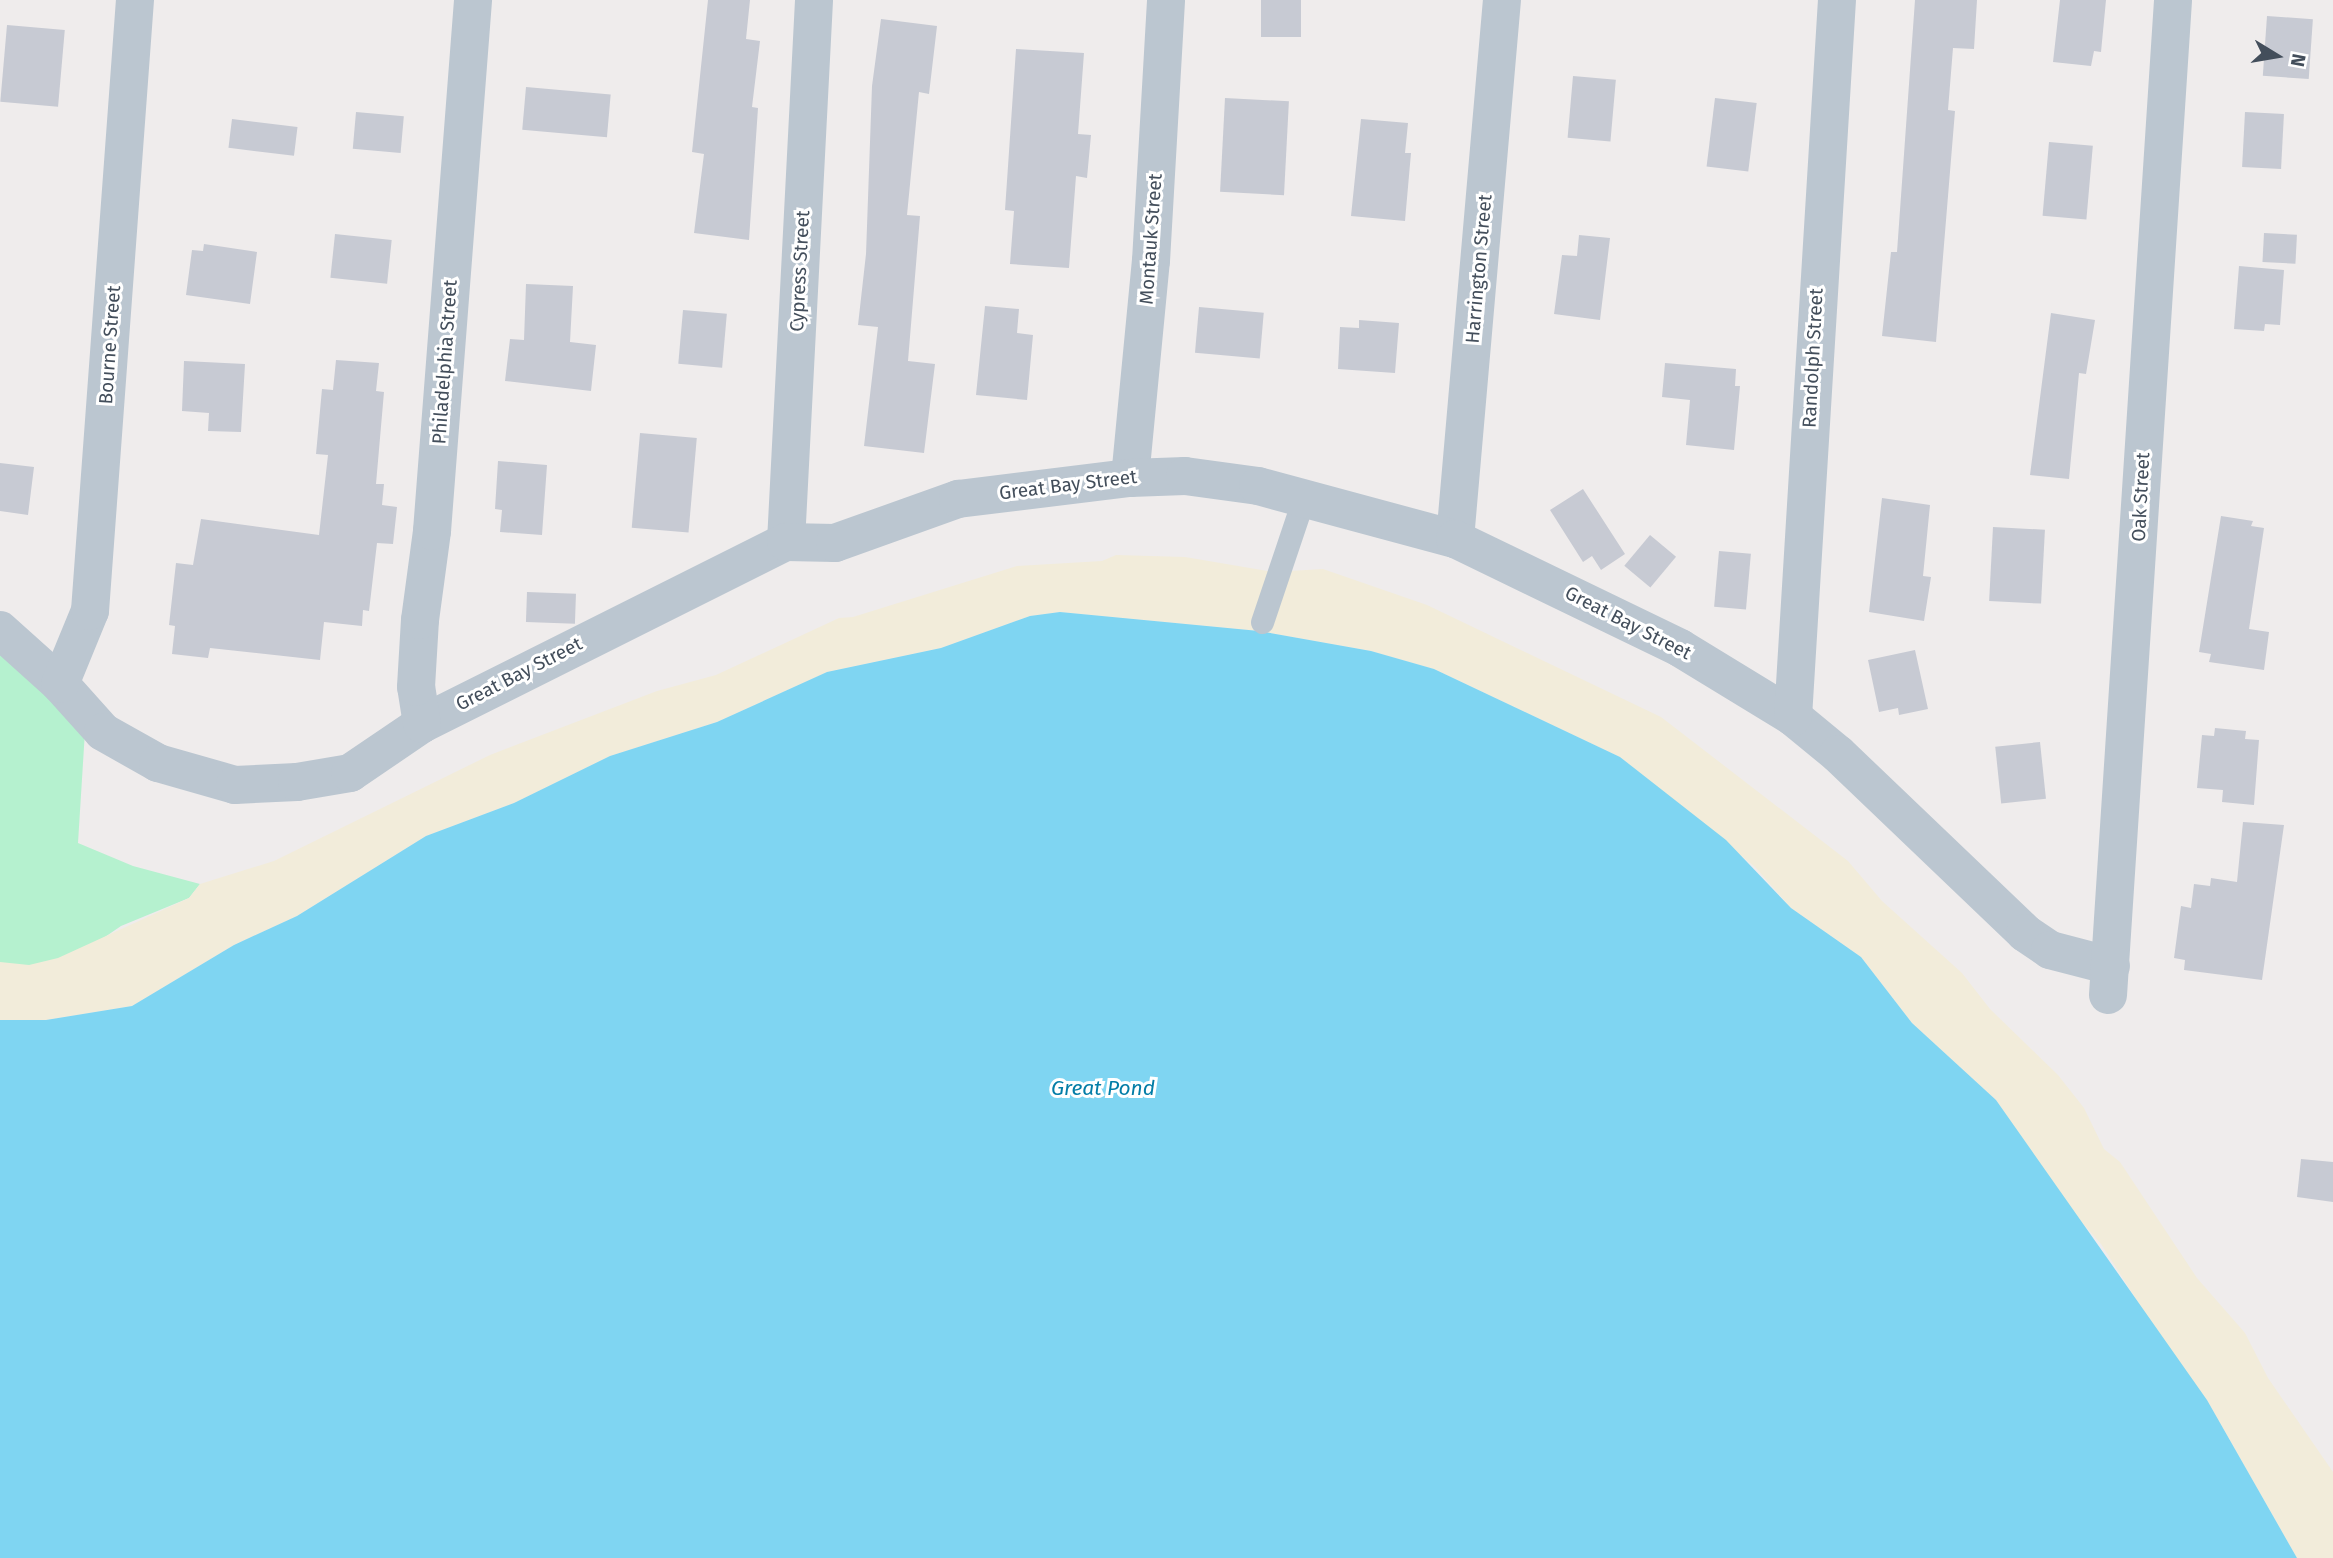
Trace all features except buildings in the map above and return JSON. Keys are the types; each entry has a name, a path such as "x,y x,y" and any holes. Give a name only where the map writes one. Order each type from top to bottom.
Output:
{"street":[{"name":"Bourne Street","path":"60,684 90,611 135,0"},
{"name":"Philadelphia Street","path":"422,724 416,687 420,620 430,550 473,0"},
{"name":"Cypress Street","path":"786,542 814,0"},
{"name":"Montauk Street","path":"1130,478 1150,261 1166,0"},
{"name":"Harrington Street","path":"1455,538 1502,0"},
{"name":"Randolph Street","path":"1793,717 1837,0"},
{"name":"Oak Street","path":"2110,980 2173,0"},
{"name":"Great Bay Street","path":"0,630 60,684 103,733 158,763 235,785 297,782 350,773 422,724 786,542 835,543 958,499 1130,478 1185,476 1304,497 1455,538 1680,648 1793,717 1878,789 1953,868 2025,933 2050,950 2110,980"}],"lane":[{"path":"1262,622 1304,497"}],"green space":[{"path":"0,630 86,715 78,843 133,866 200,884 189,898 121,926 0,1009"}],"sand":[{"path":"1116,555 1185,557 1273,572 1323,569 1427,605 1661,717 1848,861 1882,901 1962,973 1990,1009 2058,1075 2084,1108 2104,1149 2120,1162 2197,1278 2245,1333 2268,1378 2333,1472 2333,1558 2297,1558 2207,1400 2166,1346 2101,1244 2071,1210 1996,1100 1912,1023 1861,957 1791,908 1755,867 1620,757 1434,669 1371,651 1259,631 1060,612 1030,616 941,648 827,672 717,722 610,756 514,803 426,836 297,916 234,945 132,1006 46,1020 0,1020 0,962 29,965 58,958 189,898 200,884 274,861 490,755 657,691 716,675 839,618 853,617 1017,566 1102,561"}],"water":[{"name":"Great Pond","path":"1060,612 1259,631 1371,651 1434,669 1620,757 1726,840 1791,908 1861,957 1912,1023 1996,1100 2207,1400 2297,1558 0,1558 0,1020 46,1020 132,1006 234,945 297,916 426,836 514,803 610,756 717,722 827,672 941,648 1030,616"}]}
